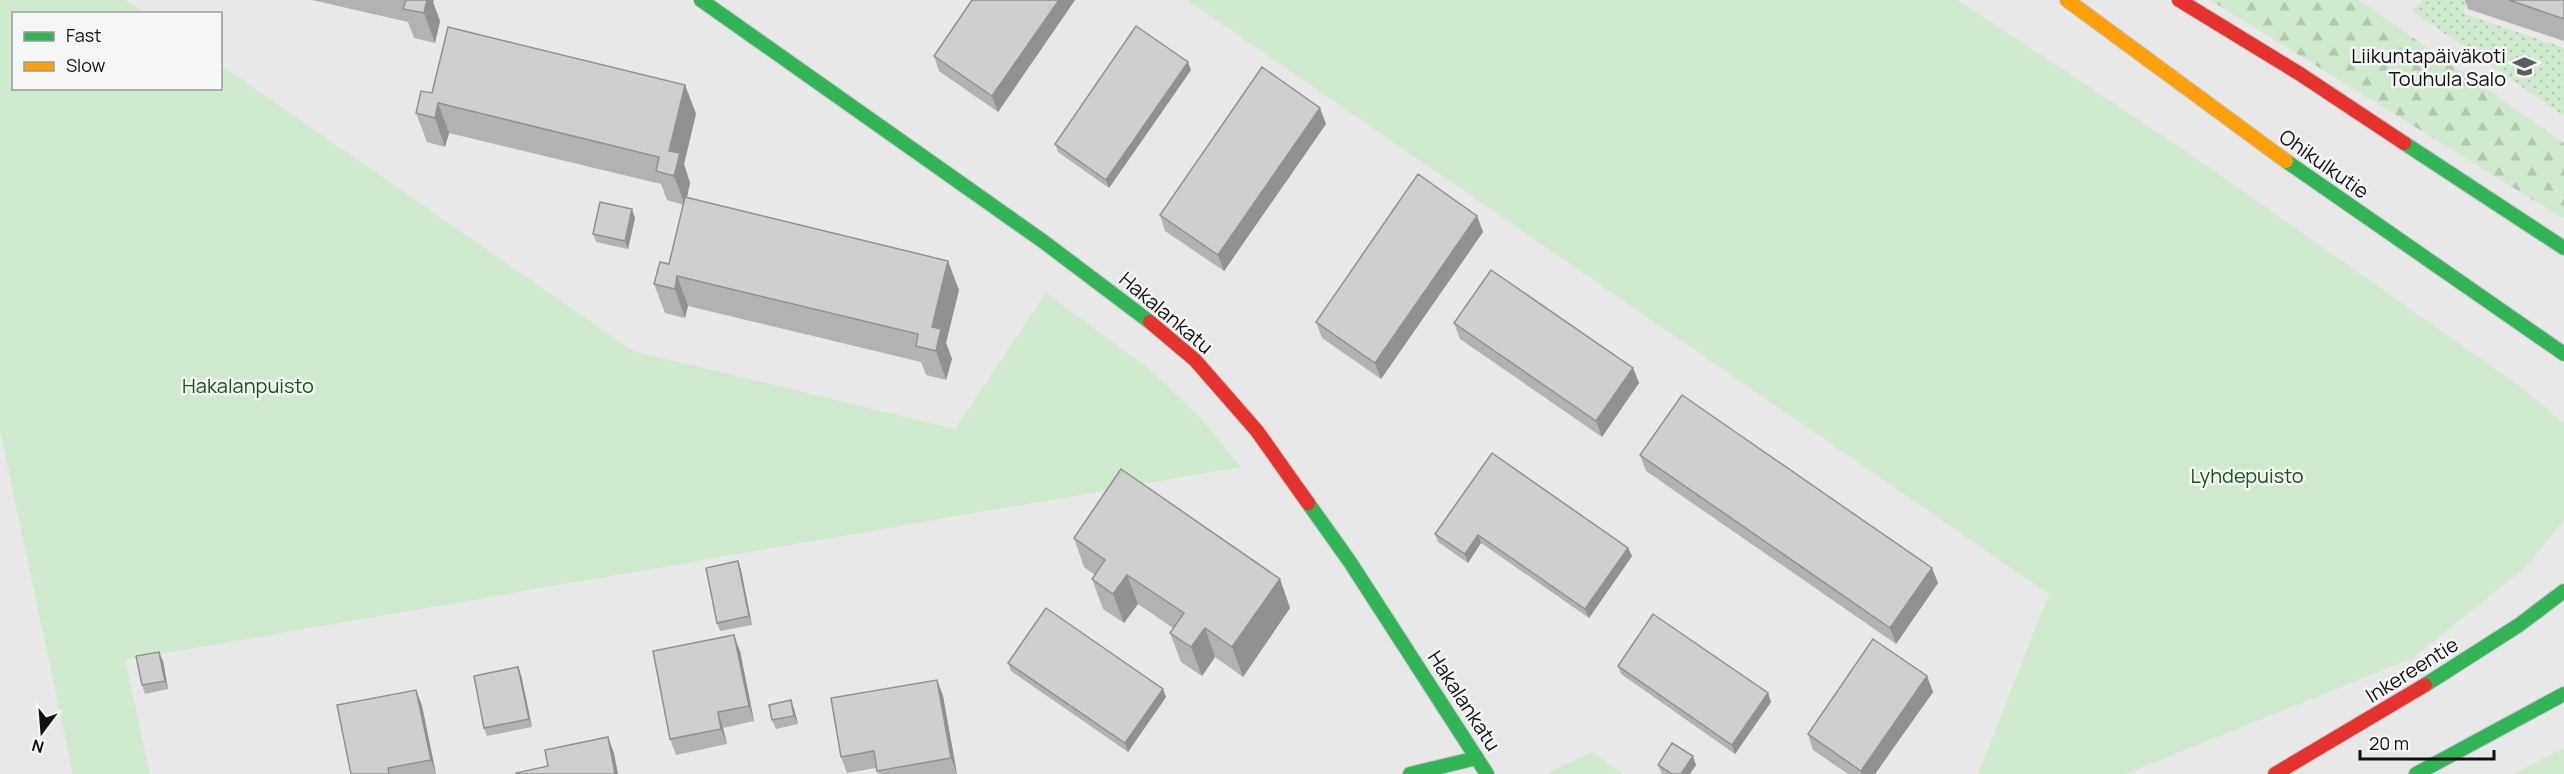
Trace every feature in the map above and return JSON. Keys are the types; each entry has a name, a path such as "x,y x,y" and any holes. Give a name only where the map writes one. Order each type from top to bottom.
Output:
{"street":[{"name":"Hakalankatu","path":"701,0 1053,248 1131,306 1195,360 1257,431 1350,562 1487,774"},
{"name":"Ohikulkutie","path":"2067,0 2254,139 2564,354"},
{"path":"2179,0 2300,74 2564,248"},
{"name":"Inkereentie","path":"2275,774 2340,738 2482,649 2564,591"},
{"path":"2416,774 2564,694"},
{"path":"1410,774 1477,758"}],"green space":[{"name":"Hakalanpuisto","path":"0,0 126,0 144,12 12,12 12,90 222,90 222,66 633,351 955,429 1046,293 1148,368 1200,417 1241,467 125,660 150,774 73,774 0,430"},
{"name":"Lyhdepuisto","path":"1187,0 1958,0 2193,156 2528,392 2564,424 2564,520 2528,565 2413,658 2125,774 1978,774 2049,594"},
{"path":"2210,0 2359,0 2564,143 2564,219"},
{"name":"Liikuntapäiväkoti Touhula Salo","path":"2423,0 2468,0 2463,13 2564,48 2564,116 2412,11"},
{"path":"2564,748 2564,774 2514,774"},
{"path":"1592,752 1623,774 1550,774 1549,772"}],"building":[{"path":"406,0 427,0 424,13 403,9"},
{"path":"972,0 1059,0 992,96 934,56"},
{"path":"2509,0 2564,0 2564,19"},
{"path":"1136,26 1188,62 1106,180 1055,144"},
{"path":"448,27 685,85 669,151 680,153 674,176 656,171 659,157 438,103 435,118 416,113 421,91 432,93"},
{"path":"1262,67 1320,108 1218,255 1160,215"},
{"path":"1418,174 1477,216 1375,363 1316,322"},
{"path":"685,197 948,261 932,327 941,329 936,351 916,346 918,334 677,276 675,289 654,284 660,262 669,264"},
{"path":"600,202 632,209 625,241 593,234"},
{"path":"1491,270 1633,368 1596,421 1454,323"},
{"path":"1682,395 1932,568 1890,628 1640,455"},
{"path":"1492,453 1628,548 1585,609 1478,535 1465,554 1435,534"},
{"path":"1121,469 1280,579 1232,647 1205,628 1191,647 1170,633 1184,613 1127,575 1113,594 1092,579 1105,560 1074,538"},
{"path":"738,561 749,616 717,623 706,568"},
{"path":"1046,608 1163,689 1125,743 1008,663"},
{"path":"1653,614 1768,693 1732,745 1618,666"},
{"path":"734,635 749,706 718,712 721,729 670,739 653,651"},
{"path":"1873,639 1927,676 1861,771 1808,734"},
{"path":"159,652 165,681 142,685 136,656"},
{"path":"518,667 529,719 484,728 474,676"},
{"path":"937,680 951,758 877,771 874,751 841,757 831,698"},
{"path":"416,690 431,760 388,768 389,774 351,774 337,705"},
{"path":"791,700 794,716 772,720 769,705"},
{"path":"608,737 615,774 516,774 548,766 545,750"},
{"path":"1672,743 1693,756 1681,774 1672,774 1658,765"}],"traffic: fast":[{"path":"701,0 1044,242 1150,322"},
{"path":"2404,143 2564,248"},
{"path":"2286,161 2564,354"},
{"path":"1308,503 1350,562 1487,774"},
{"path":"2425,685 2519,625 2564,591"},
{"path":"2416,774 2564,694"},
{"path":"1410,774 1477,758"}],"traffic: slow":[{"path":"2067,0 2286,161"}],"traffic: jam":[{"path":"2179,0 2300,74 2404,143"},
{"path":"1150,322 1195,360 1257,431 1308,503"},
{"path":"2275,774 2425,685"}],"place":[{"name":"Liikuntapäiväkoti Touhula Salo","path":"2524,67"}]}
